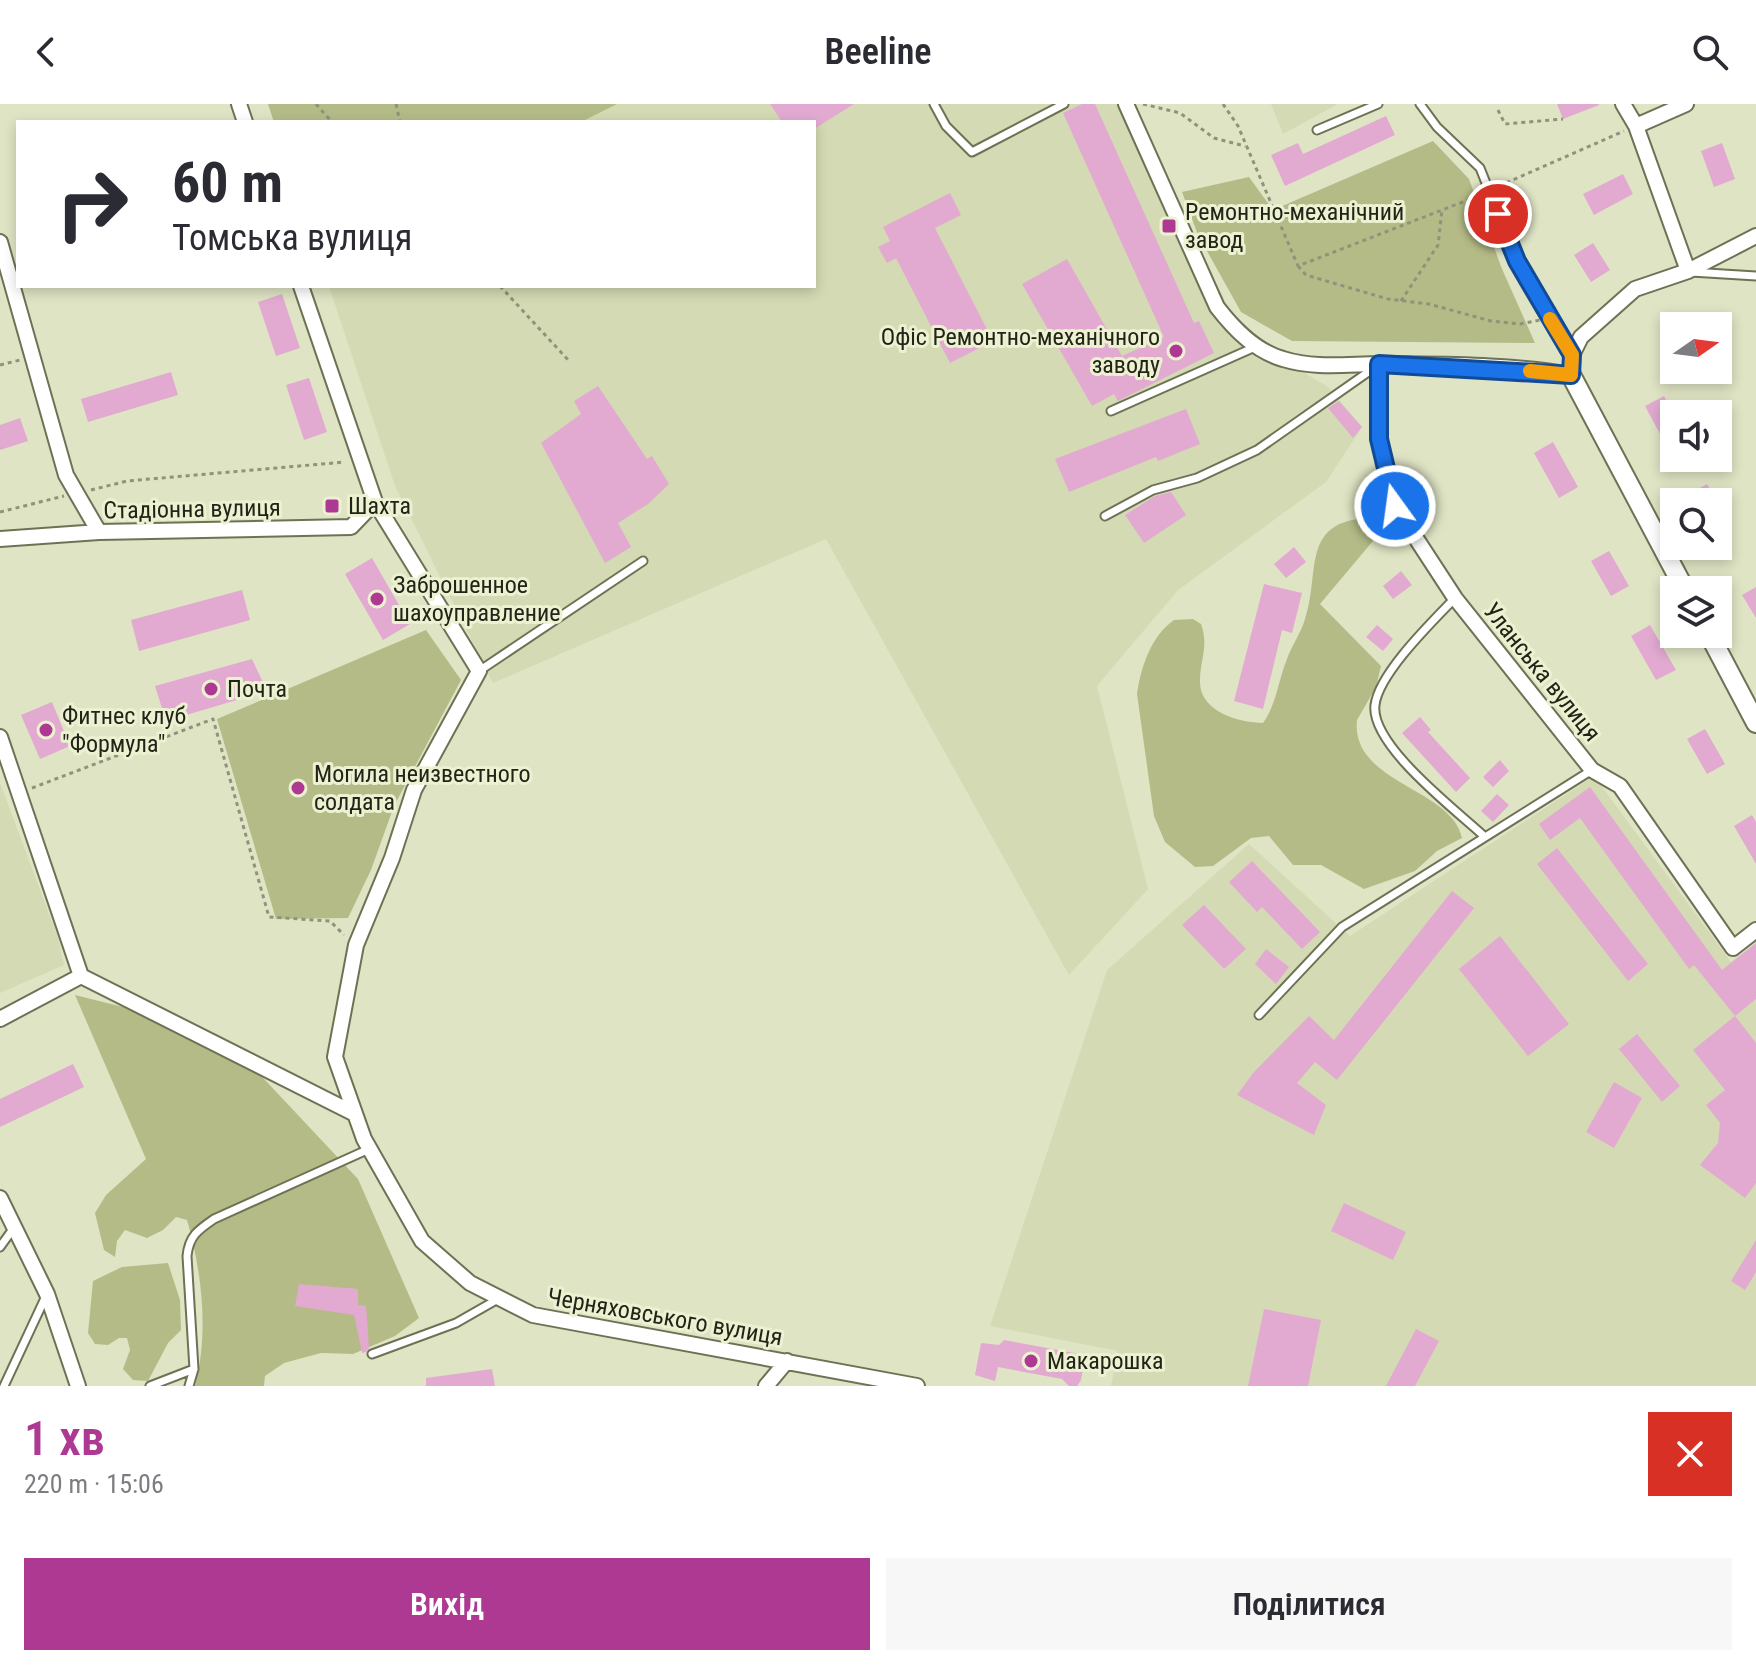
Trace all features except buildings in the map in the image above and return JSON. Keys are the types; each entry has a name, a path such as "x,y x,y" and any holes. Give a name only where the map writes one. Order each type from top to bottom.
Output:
{"street":[{"path":"1126,104 1217,307 1235,330 1257,346 1280,359 1307,365 1379,364 1571,375"},
{"path":"1623,104 1636,126 1688,271"},
{"path":"1636,126 1686,104"},
{"path":"1678,576 1571,375 1572,355 1581,337 1635,289 1688,271 1756,236"},
{"path":"0,242 36,359 66,475 99,532"},
{"path":"302,288 375,502 479,671"},
{"name":"Уланська вулиця","path":"1379,364 1379,439 1395,506 1455,598 1592,770 1620,786 1733,948 1756,930"},
{"name":"Стадіонна вулиця","path":"0,539 99,532 351,527 375,502"},
{"path":"1716,648 1756,723"},
{"name":"Черняховського вулиця","path":"479,671 414,790 392,858 356,945 335,1057 369,1149 422,1241 470,1283 533,1315 917,1386"},
{"path":"0,737 81,976 355,1114"},
{"path":"0,1019 81,976"},
{"path":"0,1198 47,1294 78,1386"},
{"path":"766,1386 787,1361"}],"lane":[{"path":"934,104 946,126 972,152 1064,104"},
{"path":"1317,130 1378,104"},
{"path":"1420,104 1437,127 1480,168 1517,261 1572,355"},
{"path":"1688,271 1756,276"},
{"path":"1111,411 1257,346"},
{"path":"1105,516 1153,490 1197,478 1257,450 1379,364"},
{"path":"479,671 643,561"},
{"path":"1455,598 1403,652 1375,703 1376,724 1387,744 1485,837"},
{"path":"1259,1015 1342,927 1592,770"},
{"path":"189,1386 194,1369 187,1256 189,1242 197,1231 214,1219 369,1149"},
{"path":"0,1247 13,1229"},
{"path":"4,1386 47,1294"},
{"path":"372,1354 456,1323 499,1298"},
{"path":"150,1386 194,1369"}],"path":[{"path":"316,104 330,120"},
{"path":"1143,104 1180,113 1214,138 1245,146"},
{"path":"1223,104 1238,126 1298,266 1306,275 1491,321 1520,324 1550,319"},
{"path":"1498,110 1505,124 1563,119"},
{"path":"1298,266 1489,191 1636,126"},
{"path":"1401,301 1438,245 1442,210"},
{"path":"502,288 570,362"},
{"path":"84,491 127,481 361,461"},
{"path":"0,512 70,495"},
{"path":"21,792 213,719 269,917 330,921 356,945"}],"shaded area":[{"path":"268,104 1125,104 1242,335 1328,387 1362,427 1326,482 1178,590 1097,686 1148,889 1069,975 826,539 493,683 395,486 330,288 816,288 816,120 273,120"},
{"path":"268,104 617,104 585,120 273,120"},
{"path":"1271,104 1338,104 1283,134"},
{"path":"1433,141 1469,179 1502,269 1535,343 1292,341 1241,312 1198,235 1182,192 1249,177 1273,210"},
{"path":"1371,518 1388,523 1320,604 1381,666 1376,687 1357,720 1359,741 1369,758 1385,772 1440,807 1454,821 1462,838 1437,851 1415,871 1364,889 1321,865 1293,865 1269,836 1251,838 1213,866 1195,867 1165,842 1154,816 1137,694 1141,673 1153,643 1174,620 1193,619 1201,624 1204,646 1200,681 1206,701 1222,714 1263,723 1305,619 1317,552 1323,539 1333,528 1348,521"},
{"path":"426,630 461,680 394,806 371,870 348,918 276,919 217,719"},
{"path":"1594,776 1731,962 1756,943 1756,1386 1111,1386 1118,1351 990,1326 1107,970 1249,844 1350,936"},
{"path":"0,783 58,938 64,965 0,993"},
{"path":"75,995 175,1020 249,1063 358,1179 419,1318 395,1336 353,1354 321,1353 284,1363 265,1376 264,1386 195,1386 202,1345 202,1303 197,1260 187,1220 176,1217 163,1230 147,1238 125,1230 117,1241 115,1257 104,1250 95,1213 106,1195 146,1159"},
{"path":"168,1263 180,1300 181,1330 168,1343 148,1381 133,1380 123,1369 130,1350 127,1338 119,1338 108,1345 95,1344 88,1333 93,1281 122,1267"}],"slow traffic":[{"path":"1530,371 1571,375 1572,355 1550,319"}],"place":[{"name":"Ремонтно-механічний завод","path":"1169,226"},
{"name":"Офіс Ремонтно-механічного заводу","path":"1176,351"},
{"name":"Шахта","path":"332,506"},
{"name":"Заброшенное шахоуправление","path":"377,599"},
{"name":"Почта","path":"211,689"},
{"name":"Фитнес клуб \"Формула\"","path":"46,730"},
{"name":"Могила неизвестного солдата","path":"298,788"},
{"name":"Макарошка","path":"1031,1361"}],"route":[{"path":"1395,506 1379,439 1379,364 1552,371 1571,375 1572,355 1517,261 1498,214"}]}
